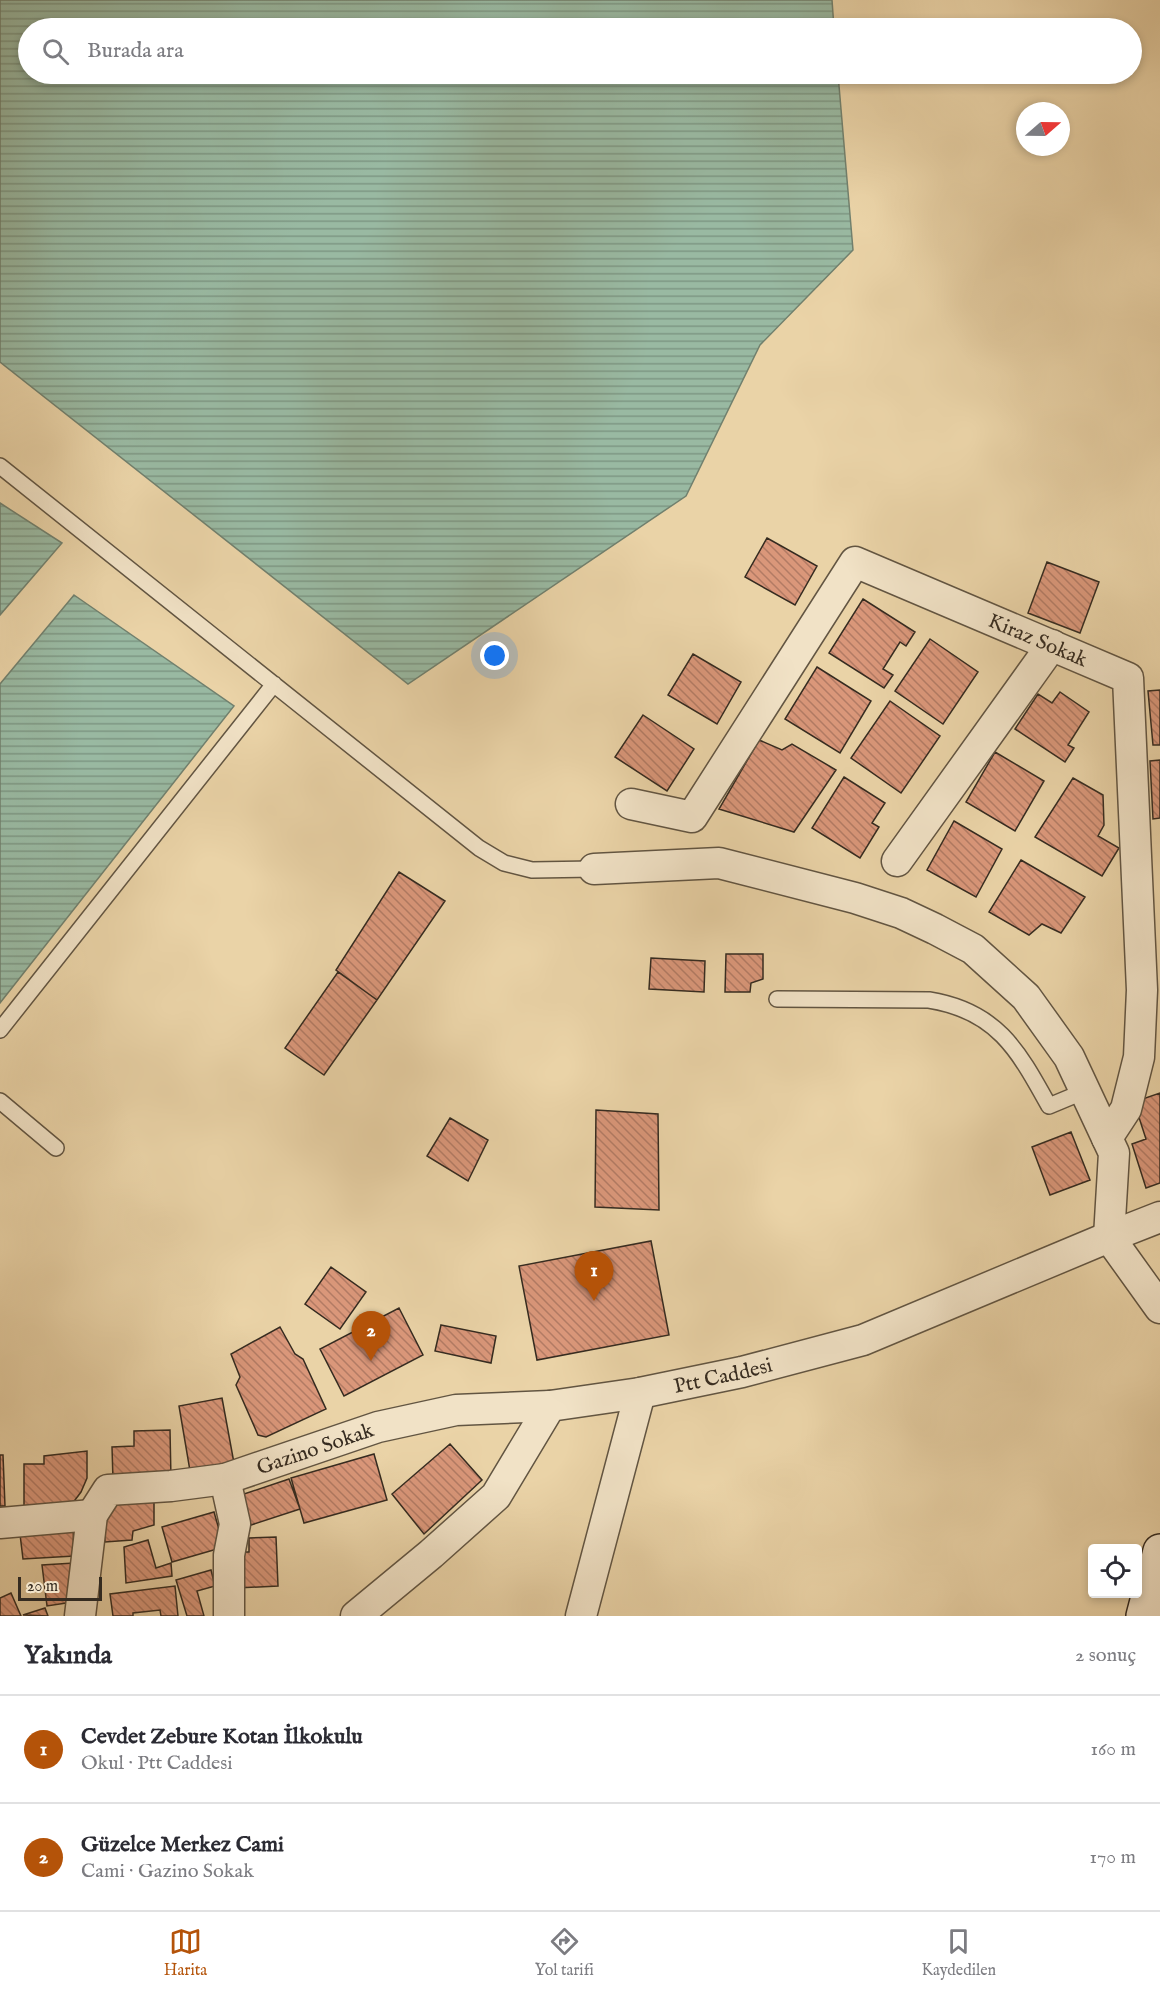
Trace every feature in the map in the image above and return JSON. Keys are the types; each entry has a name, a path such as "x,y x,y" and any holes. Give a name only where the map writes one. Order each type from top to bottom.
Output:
{"main road":[{"path":"1143,1616 1160,1551"}],"street":[{"name":"Kiraz Sokak","path":"631,804 692,817 855,562 1128,678 1142,990 1139,1057 1126,1109 1107,1138"},
{"path":"897,861 1052,645"},
{"path":"594,869 719,864 855,898 935,928 973,949 1026,997 1069,1057 1114,1153 1109,1237 1160,1308"},
{"name":"Ptt Caddesi","path":"550,1406 640,1393 741,1372 863,1340 1109,1237 1160,1218"},
{"path":"581,1616 640,1393"},
{"path":"356,1616 496,1496 550,1406"},
{"name":"Gazino Sokak","path":"92,1515 108,1490 171,1486 225,1479 378,1427 456,1410 550,1406"},
{"path":"225,1479 235,1524 229,1555 229,1616"},
{"path":"0,1523 92,1515 80,1616"}],"lane":[{"path":"0,466 479,848 504,863 532,870 594,869"},
{"path":"0,1030 274,684"},
{"path":"777,999 929,1000 949,1004 985,1019 999,1031 1033,1077 1049,1106 1085,1091"},
{"path":"0,1101 56,1148"}],"shaded area":[{"path":"0,0 832,0 833,18 18,18 18,84 839,84 853,250 760,345 686,496 408,684 0,362"},
{"path":"0,503 62,543 0,615"},
{"path":"74,595 234,706 0,1003 0,684"}],"building":[{"path":"767,538 817,566 795,605 745,577"},
{"path":"1047,562 1099,582 1080,633 1028,613"},
{"path":"863,599 915,632 906,646 900,642 883,669 893,675 884,688 829,653"},
{"path":"930,639 978,672 943,724 895,691"},
{"path":"693,654 741,682 717,724 668,695"},
{"path":"817,667 871,701 840,753 785,719"},
{"path":"1160,690 1160,745 1153,745 1148,691"},
{"path":"1060,692 1089,712 1068,745 1074,748 1065,762 1015,729 1038,694 1052,703"},
{"path":"890,701 940,736 901,793 851,758"},
{"path":"643,715 694,749 667,791 615,757"},
{"path":"759,740 782,750 792,744 836,770 794,832 719,809"},
{"path":"995,752 1044,781 1015,831 966,802"},
{"path":"1160,760 1160,818 1153,819 1150,761"},
{"path":"844,777 885,803 872,823 879,827 860,858 812,828"},
{"path":"1073,778 1103,795 1104,825 1098,836 1119,848 1102,876 1035,837"},
{"path":"954,821 1002,849 976,897 927,870"},
{"path":"1021,860 1085,897 1061,933 1042,924 1029,935 989,912"},
{"path":"399,872 445,901 377,1000 336,970"},
{"path":"726,954 763,954 763,979 751,983 750,992 725,992"},
{"path":"651,958 705,961 704,992 649,989"},
{"path":"338,972 377,1000 324,1075 285,1048"},
{"path":"1160,1093 1160,1183 1146,1188 1132,1144 1146,1139 1134,1102"},
{"path":"596,1110 658,1114 659,1210 595,1207"},
{"path":"450,1118 488,1140 468,1181 427,1156"},
{"path":"1071,1132 1090,1180 1050,1195 1032,1147"},
{"path":"651,1241 669,1335 537,1360 519,1266"},
{"path":"331,1267 366,1292 340,1329 305,1304"},
{"path":"399,1308 423,1355 344,1396 320,1349"},
{"path":"441,1325 496,1336 491,1363 435,1351"},
{"path":"280,1327 295,1354 303,1359 326,1409 266,1437 258,1435 236,1385 240,1377 231,1354"},
{"path":"222,1398 234,1463 190,1471 179,1406"},
{"path":"170,1430 171,1479 113,1480 112,1447 134,1446 134,1431"},
{"path":"450,1444 482,1480 424,1534 392,1494"},
{"path":"87,1451 87,1478 72,1504 24,1509 24,1464 44,1464 44,1456"},
{"path":"374,1454 387,1500 304,1523 291,1478"},
{"path":"0,1455 3,1455 5,1506 0,1506"},
{"path":"289,1479 300,1509 251,1525 241,1495"},
{"path":"154,1502 154,1525 133,1531 132,1540 105,1542 102,1504"},
{"path":"214,1512 224,1547 172,1562 162,1527"},
{"path":"73,1523 74,1556 23,1559 19,1526"},
{"path":"276,1537 278,1586 237,1588 235,1552 249,1552 249,1538"},
{"path":"148,1540 156,1568 171,1563 172,1576 126,1583 124,1547"},
{"path":"74,1563 79,1601 47,1606 42,1565"},
{"path":"211,1570 215,1586 197,1591 204,1616 187,1616 176,1580"},
{"path":"175,1586 178,1616 161,1616 160,1610 133,1613 133,1616 113,1616 110,1594"},
{"path":"11,1593 21,1616 0,1616 0,1598"},
{"path":"45,1608 48,1616 23,1615"}],"place":[{"name":"Cevdet Zebure Kotan İlkokulu","path":"594,1301"},
{"name":"Güzelce Merkez Cami","path":"371,1361"}]}
